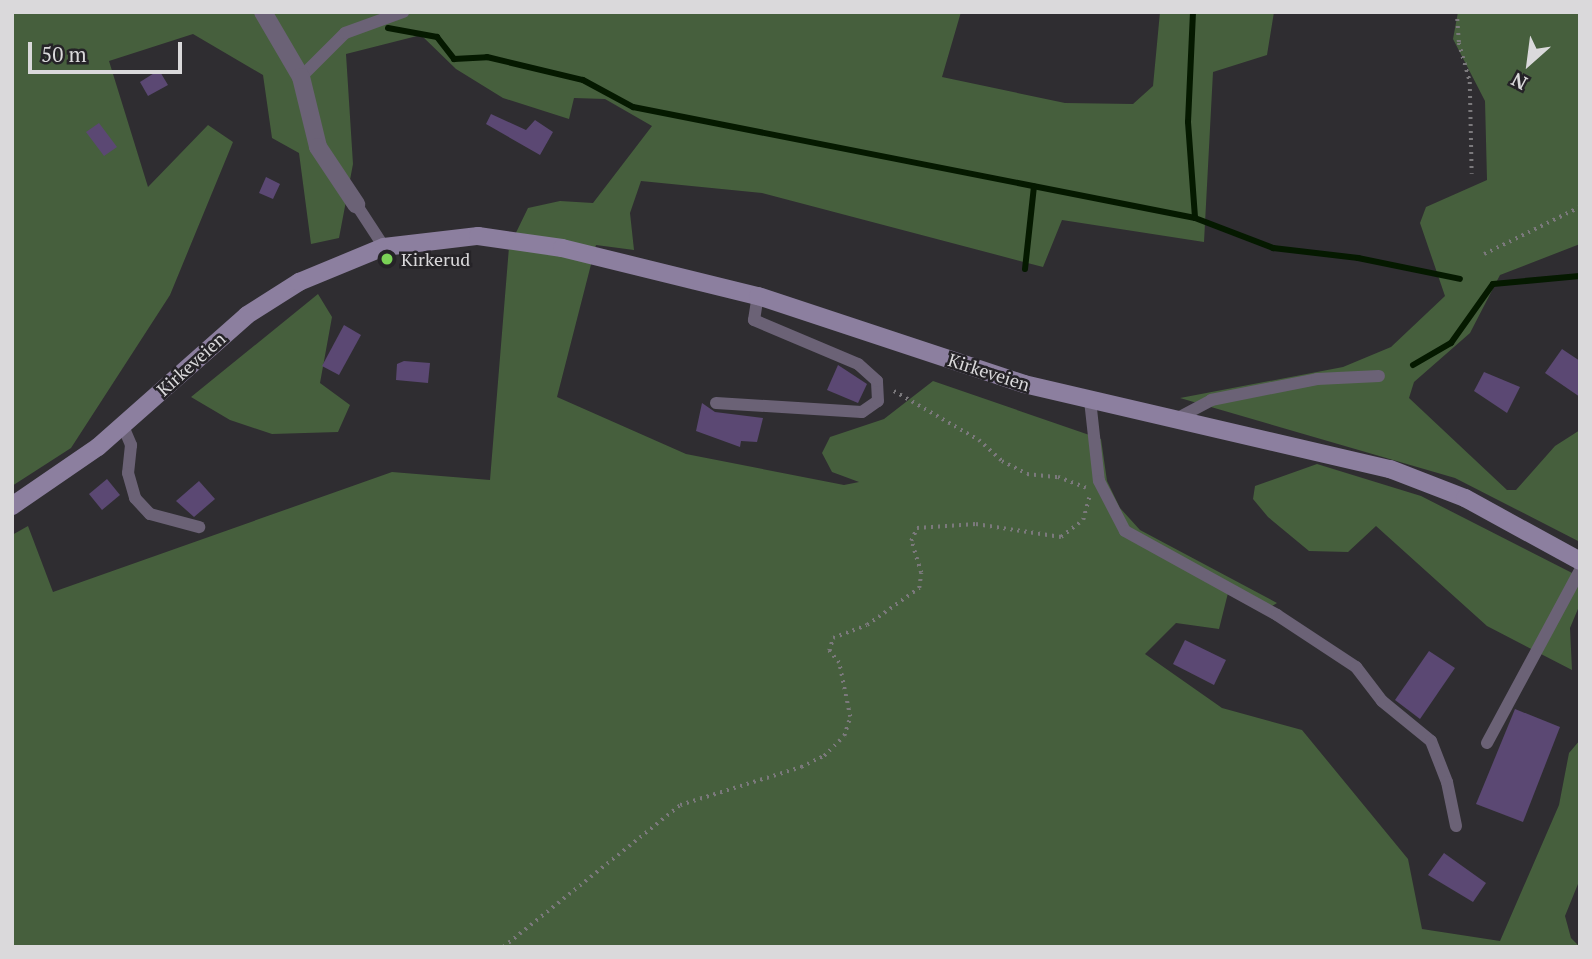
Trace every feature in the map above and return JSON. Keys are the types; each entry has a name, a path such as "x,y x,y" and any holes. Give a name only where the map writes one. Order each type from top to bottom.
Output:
{"main road":[{"name":"Kirkeveien","path":"12,506 123,426 247,315 299,282 384,247 456,235 500,237 562,248 758,296 1024,384 1390,469 1465,498 1580,561"}],"street":[{"path":"263,12 300,77 318,147 356,204"}],"lane":[{"path":"300,77 345,33 402,12"},
{"path":"356,204 384,247"},
{"path":"716,403 862,412 878,401 877,381 858,364 754,320 758,296"},
{"path":"1176,419 1210,400 1317,379 1379,376"},
{"path":"1090,400 1099,481 1125,531 1141,544 1277,615 1356,667 1382,701 1422,730 1447,782 1456,827"},
{"path":"123,426 131,445 128,473 135,498 150,514 199,527"},
{"path":"1487,743 1580,570"}],"path":[{"path":"1457,12 1458,43 1470,82 1472,174"},
{"path":"1485,254 1580,206"},
{"path":"877,381 923,412 948,420 1002,461 1027,474 1058,477 1088,489"},
{"path":"1088,489 1099,481"},
{"path":"503,947 680,804 801,767 824,756 844,736 850,717 839,663 830,652 833,638 867,625 919,587 921,573 911,541 917,528 976,523 1061,537 1083,520 1089,506 1088,489"}],"green space":[{"path":"12,12 961,12 942,77 1065,103 1133,104 1153,86 1160,12 1274,12 1267,55 1213,72 1204,242 1062,220 1043,267 762,193 641,181 630,213 634,250 596,245 557,397 686,454 844,485 859,482 832,472 822,453 830,437 884,419 933,381 1101,439 1107,481 1120,508 1140,530 1277,603 1264,611 1228,593 1219,629 1176,623 1145,654 1222,708 1302,730 1408,859 1422,929 1500,941 1559,805 1569,753 1580,740 1580,879 1565,916 1571,938 1580,947 12,947 12,535 28,526 53,592 392,472 490,480 509,247 528,208 560,201 593,203 652,126 605,99 574,98 569,119 503,98 456,69 421,35 346,54 353,164 339,238 311,244 299,153 272,138 263,75 193,34 109,61 148,187 208,125 233,142 170,295 71,448 12,486"},
{"path":"1458,12 1580,12 1580,244 1500,275 1470,333 1414,382 1409,398 1507,490 1516,490 1555,446 1580,430 1580,542 1455,478 1180,398 1343,367 1391,347 1445,296 1420,223 1426,207 1487,180 1485,101 1453,39"},
{"path":"318,294 332,317 320,383 350,405 338,432 272,434 230,420 191,397"},
{"path":"1317,464 1421,496 1580,577 1580,604 1570,628 1572,670 1487,626 1376,526 1348,552 1309,551 1268,517 1253,499 1255,486"}],"building":[{"path":"159,70 168,85 148,96 140,82"},
{"path":"491,114 526,130 535,120 553,132 540,155 486,124"},
{"path":"99,123 117,147 104,156 86,132"},
{"path":"266,177 280,184 273,199 259,193"},
{"path":"344,325 361,335 339,375 322,366"},
{"path":"1562,349 1580,361 1580,397 1545,373"},
{"path":"404,361 430,363 428,383 396,380 397,364"},
{"path":"838,365 867,384 858,403 827,390"},
{"path":"1484,372 1520,387 1507,413 1474,391"},
{"path":"702,403 715,412 763,418 757,442 741,441 740,447 696,431"},
{"path":"107,479 120,495 102,510 89,494"},
{"path":"199,481 215,499 194,517 176,501"},
{"path":"1185,640 1226,660 1214,685 1173,664"},
{"path":"1429,651 1455,668 1420,719 1395,700"},
{"path":"1515,709 1560,727 1523,822 1476,804"},
{"path":"1444,853 1486,883 1473,902 1428,875"}],"waterway":[{"path":"1193,12 1188,122 1195,218"},
{"path":"388,28 437,37 454,59 487,57 583,80 633,107 1195,218 1273,248 1358,258 1460,279"},
{"path":"1025,269 1034,186"},
{"path":"1413,365 1451,343 1493,284 1580,276"}],"place":[{"name":"Kirkerud","path":"387,259"}]}
